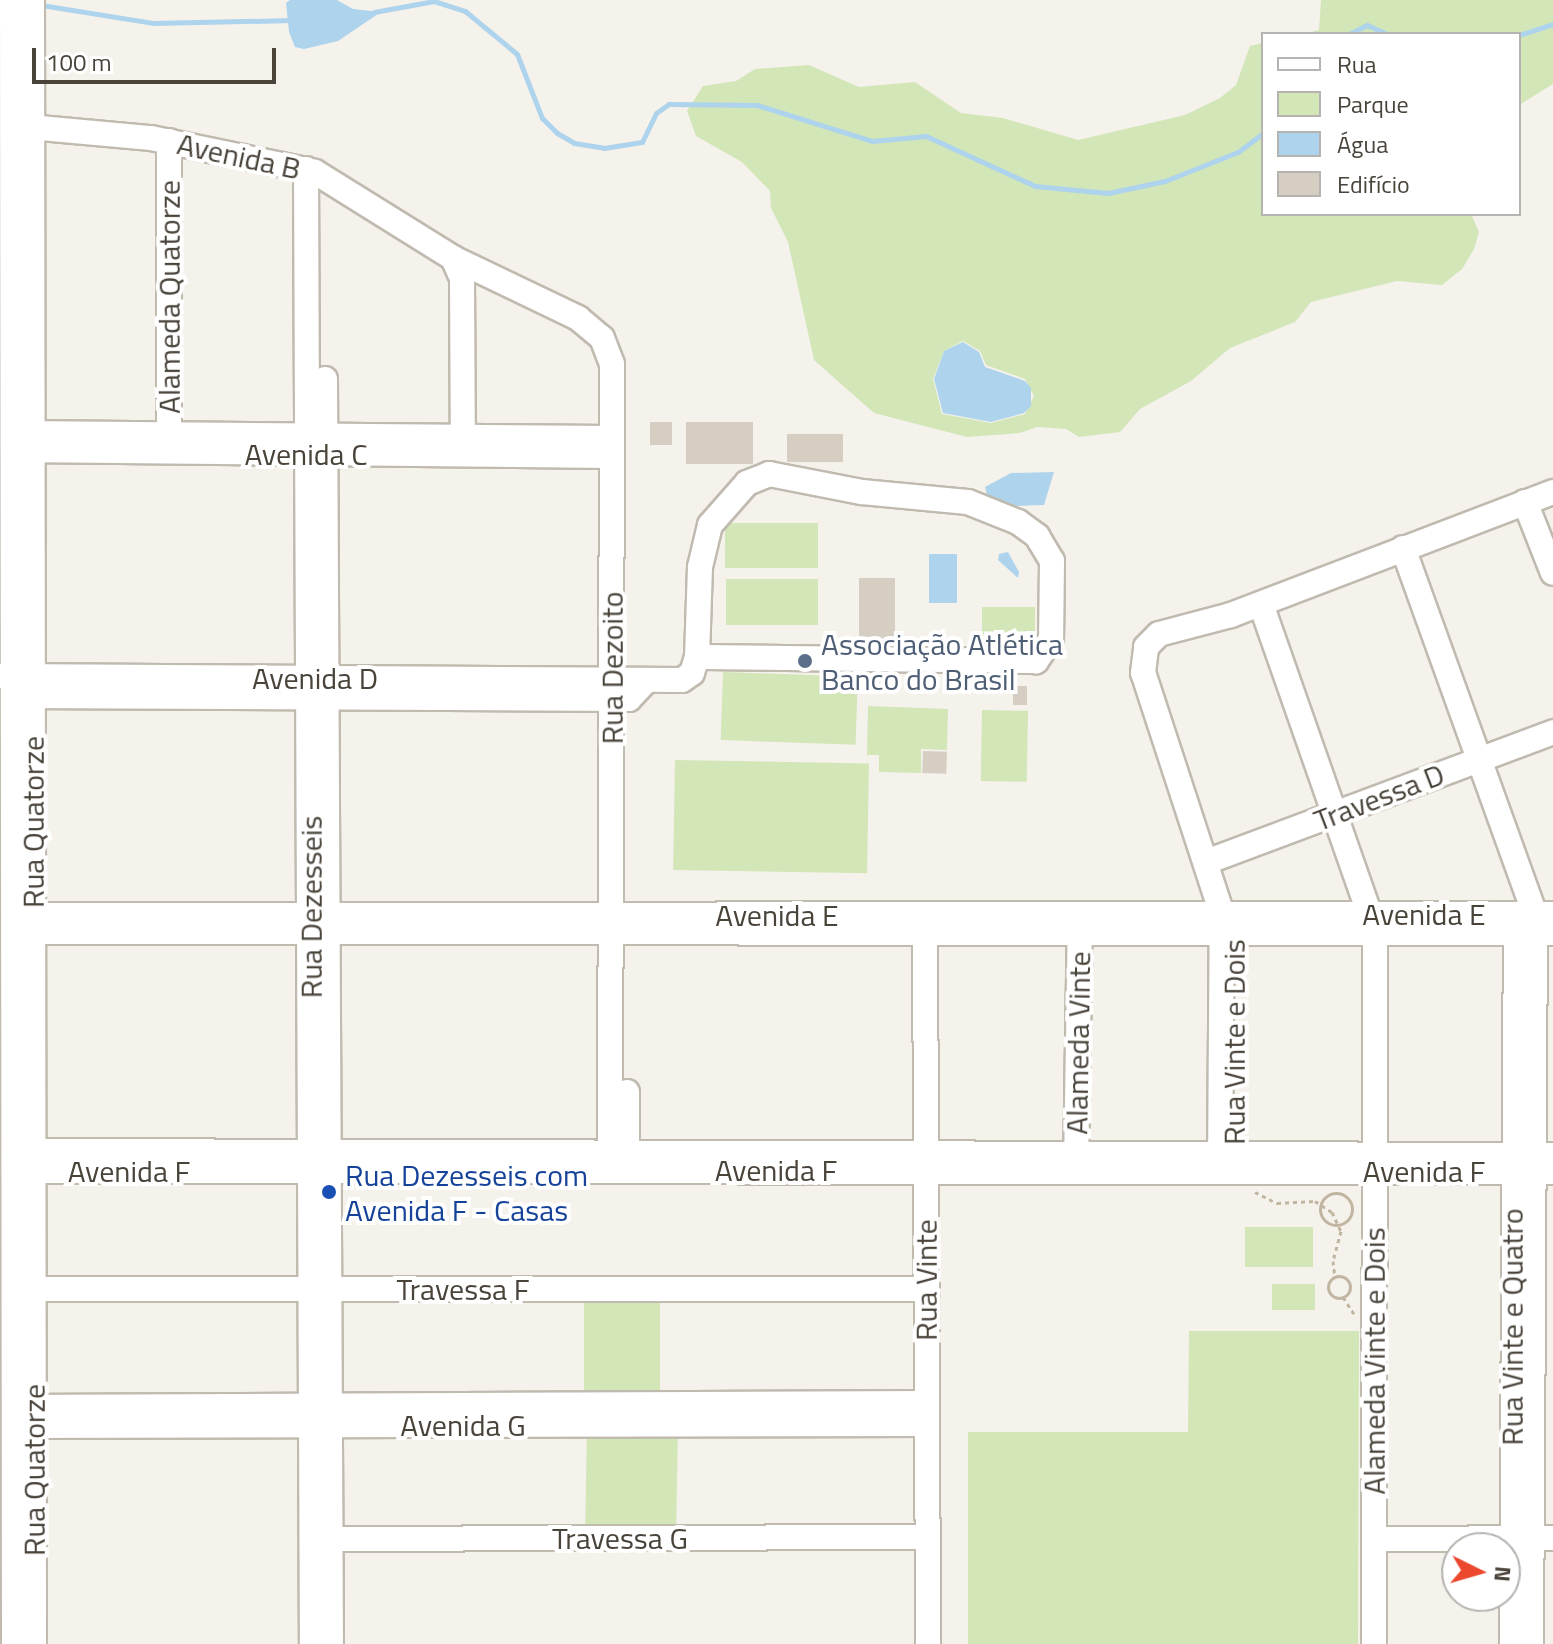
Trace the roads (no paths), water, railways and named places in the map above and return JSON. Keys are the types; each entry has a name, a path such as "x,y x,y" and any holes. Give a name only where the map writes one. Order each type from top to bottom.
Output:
{"street":[{"name":"Rua Quatorze","path":"14,1644 15,126 22,6"},
{"name":"Avenida B","path":"15,126 169,141 314,173 453,258"},
{"name":"Alameda Quatorze","path":"168,444 169,141"},
{"name":"Rua Dezesseis","path":"314,173 320,687 321,1539 331,1644"},
{"path":"453,258 462,278 463,446"},
{"name":"Rua Dezoito","path":"453,258 560,308 602,338 612,364 611,447 626,688 619,924 618,1161"},
{"name":"Avenida C","path":"15,442 611,447"},
{"path":"762,476 795,476 862,492 968,502 1018,522 1037,536 1052,561 1051,639 1036,661 697,657 700,567 710,525 729,499 762,476"},
{"path":"1261,604 1553,492"},
{"path":"1525,502 1553,573"},
{"name":"Rua Vinte e Quatro","path":"1403,548 1483,758 1535,923 1531,1644"},
{"name":"Rua Vinte e Dois","path":"1231,1164 1228,924 1143,673 1149,642 1159,634 1261,604"},
{"name":"Alameda Vinte e Dois","path":"1261,604 1372,924 1374,1644"},
{"name":"Avenida D","path":"15,686 626,688 685,679 697,657"},
{"name":"Travessa D","path":"1206,862 1553,732"},
{"name":"Avenida E","path":"16,924 1535,923"},
{"name":"Avenida E","path":"619,924 709,934 933,925"},
{"name":"Alameda Vinte","path":"1076,1162 1080,924"},
{"name":"Rua Vinte","path":"933,925 933,1161 944,1644"},
{"name":"Avenida F","path":"618,1161 724,1151 933,1161"},
{"name":"Avenida F","path":"16,1161 1532,1163"},
{"name":"Rua Vinte","path":"928,1644 926,1289 933,1161"},
{"name":"Travessa F","path":"15,1289 926,1289"},
{"name":"Avenida G","path":"16,1416 927,1414"},
{"name":"Rua Quatorze","path":"16,1416 34,1644"},
{"name":"Travessa G","path":"321,1539 928,1537"},
{"path":"1374,1539 1532,1538"},
{"name":"Rua Vinte e Quatro","path":"1512,1644 1532,1538"},
{"name":"Rua Dezesseis","path":"312,1644 321,1539"}],"water":[{"path":"290,0 337,0 353,9 381,12 338,41 304,49 295,47 289,32 286,3"},
{"path":"963,342 979,352 985,367 1025,381 1031,388 1031,406 1024,413 991,422 943,413 934,379 944,351"},
{"path":"1054,472 1044,505 1013,506 987,496 985,487 1011,473"},
{"path":"1008,552 1019,572 1018,578 998,560 999,554"},
{"path":"929,554 957,554 957,603 929,603"}],"waterway":[{"path":"374,12 434,1 465,11 517,54 542,118 557,133 574,143 604,148 642,142 656,113 669,104 757,105 872,141 926,136 1035,186 1108,193 1165,181 1238,152 1261,135"},
{"path":"41,5 153,23 293,20"},
{"path":"1521,34 1553,24"},
{"path":"1353,32 1367,25 1383,32"}],"place":[{"name":"Associação Atlética Banco do Brasil","path":"805,661"},
{"name":"Rua Dezesseis com Avenida F - Casas","path":"329,1192"}]}
